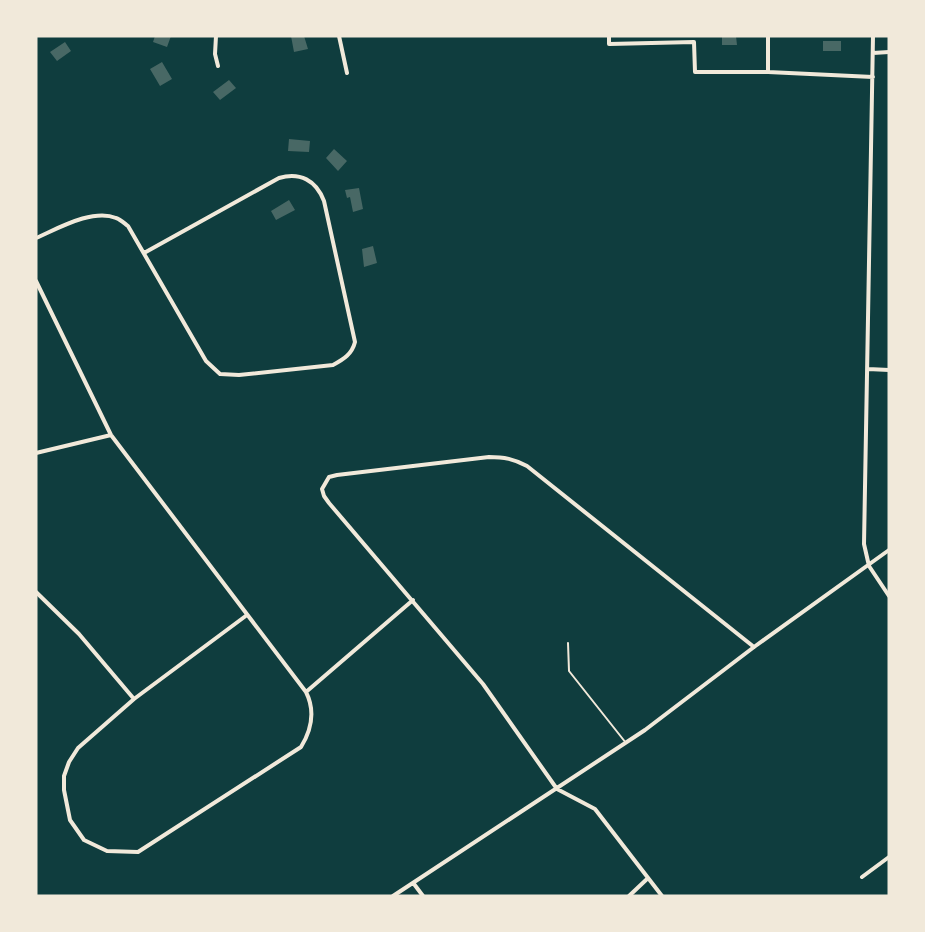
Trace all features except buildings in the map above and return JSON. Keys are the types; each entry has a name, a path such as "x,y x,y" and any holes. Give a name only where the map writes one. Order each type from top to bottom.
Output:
{"street":[{"path":"216,36 214,54 218,66"},
{"path":"339,36 347,73"},
{"path":"609,36 609,44 694,42 695,72 768,72 873,77"},
{"path":"768,36 768,72"},
{"path":"873,36 864,544 869,566 889,596"},
{"path":"873,52 889,52"},
{"path":"36,238 80,219 98,215 115,217 128,226 206,361 220,374 239,375 333,365 353,350 355,342 324,201 316,186 309,179 289,175 279,178 144,253"},
{"path":"36,281 111,435 306,692 312,704 306,739 301,747 138,852 107,851 84,840 70,820 64,790 64,776 78,748 134,699 247,615"},
{"path":"868,369 889,370"},
{"path":"36,453 111,435"},
{"path":"662,896 595,809 557,789 483,684 324,496 322,489 329,477 337,475 504,457 527,466 754,647"},
{"path":"393,896 626,743 889,550"},
{"path":"36,592 79,634 134,699"},
{"path":"306,692 413,600"},
{"path":"862,877 889,857"},
{"path":"629,896 647,879"},
{"path":"414,884 423,896"}],"lane":[{"path":"568,643 569,671 626,743"}]}
